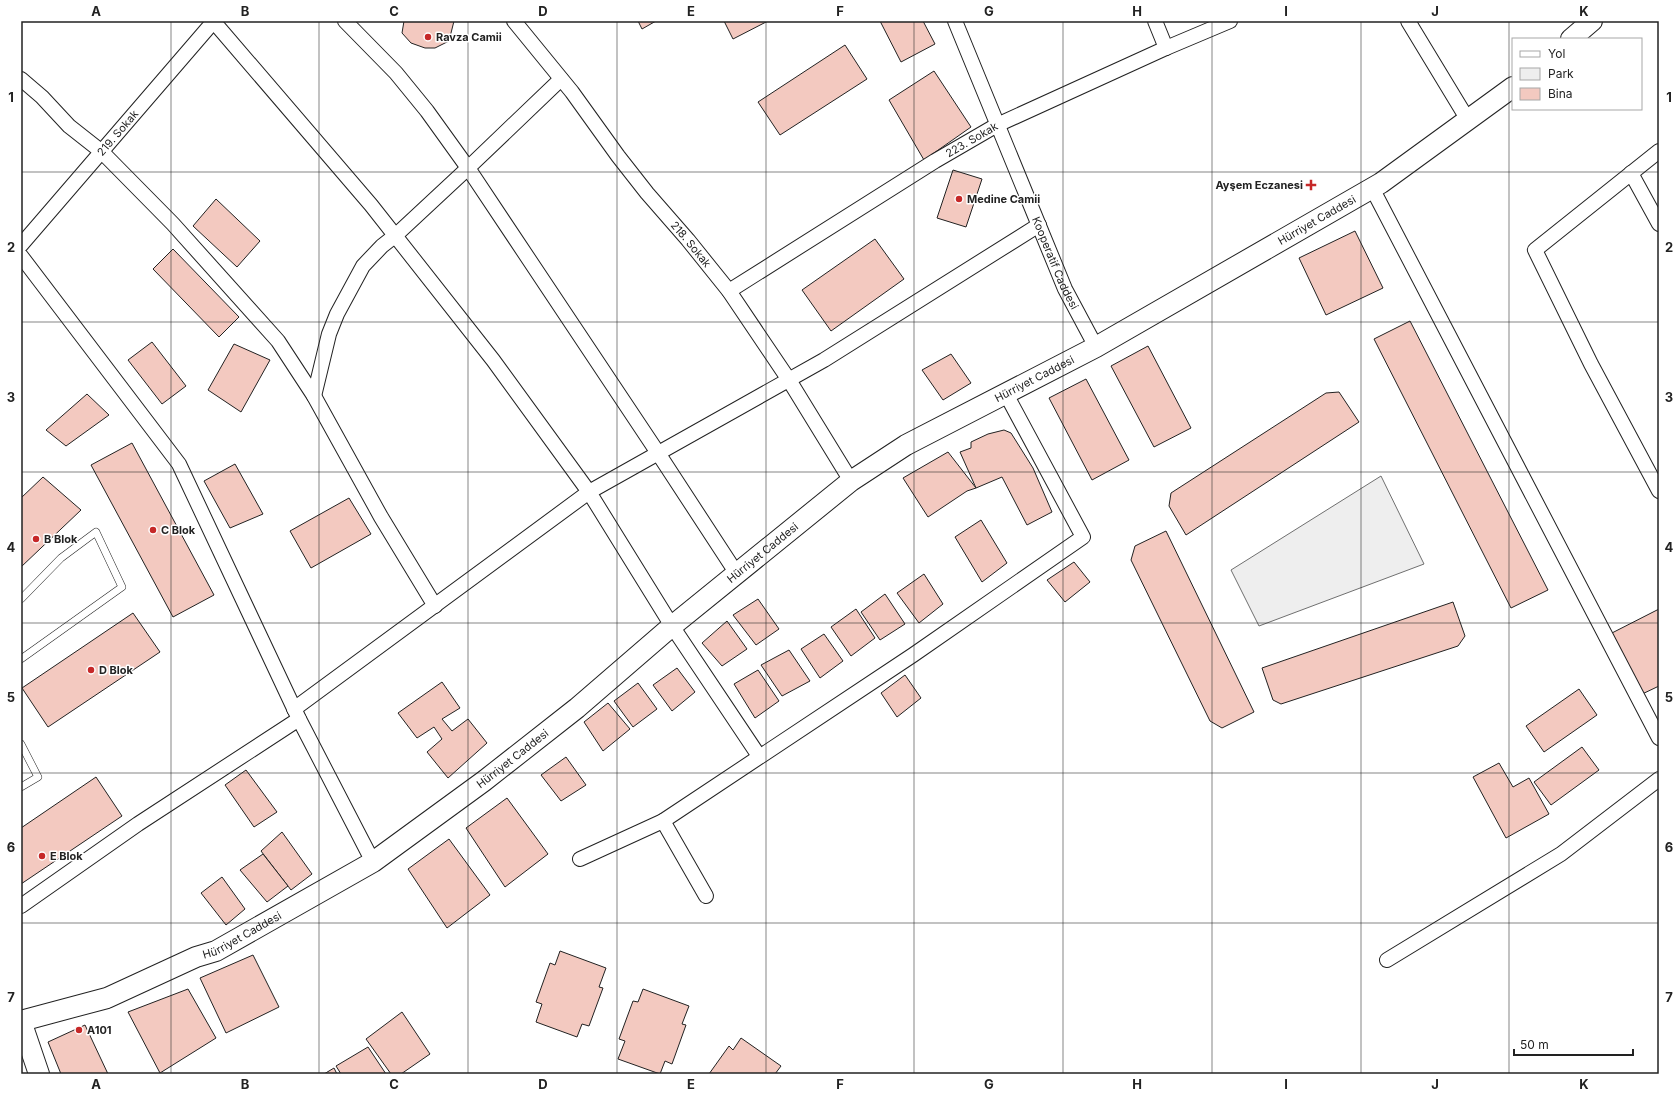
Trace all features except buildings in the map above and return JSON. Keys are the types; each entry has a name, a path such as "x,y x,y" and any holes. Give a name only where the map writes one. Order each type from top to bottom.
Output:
{"street":[{"path":"214,21 396,235 493,360 590,492 672,626 759,756"},
{"name":"219. Sokak","path":"21,245 214,21"},
{"path":"345,21 396,73 468,168 658,453 736,574"},
{"name":"218. Sokak","path":"514,21 561,78 647,193 688,240 729,291 789,380 851,481"},
{"name":"Kooperatif Caddesi","path":"955,21 1065,290 1096,347"},
{"path":"1155,21 1166,48"},
{"name":"223. Sokak","path":"729,291 935,161 997,125 1166,48 1230,21"},
{"path":"1408,21 1468,120"},
{"path":"1572,38 1590,22"},
{"path":"314,396 329,334 337,314 363,266 382,246 396,235 468,168 561,78"},
{"path":"21,79 42,97 69,126 102,152 173,224 278,341 314,396 381,517 435,606"},
{"name":"Hürriyet Caddesi","path":"21,1021 107,998 196,956 216,951 374,862 484,781 571,713 672,626 851,481 906,445 1096,347 1372,188 1512,88"},
{"path":"1659,151 1535,250 1591,364 1659,490"},
{"path":"1631,174 1659,224"},
{"path":"1372,188 1659,738"},
{"path":"21,906 297,714 435,606 590,492 824,360 1039,225"},
{"path":"21,256 179,464 297,714 374,862"},
{"path":"580,859 663,821 913,655 1083,537 1006,394"},
{"path":"1387,960 1561,854 1659,779"},
{"path":"663,821 706,896"},
{"path":"21,1021 39,1074"}],"lane":[{"path":"21,599 61,558 96,532 122,587 21,660"},
{"path":"21,744 38,778 21,788"}],"green space":[{"path":"1381,476 1424,564 1259,626 1231,570"}],"place":[{"name":"Ravza Camii","path":"428,37"},
{"name":"Ayşem Eczanesi","path":"1311,185"},
{"name":"Medine Camii","path":"959,199"},
{"name":"C Blok","path":"153,530"},
{"name":"B Blok","path":"36,539"},
{"name":"D Blok","path":"91,670"},
{"name":"E Blok","path":"42,856"},
{"name":"A101","path":"79,1030"}]}
